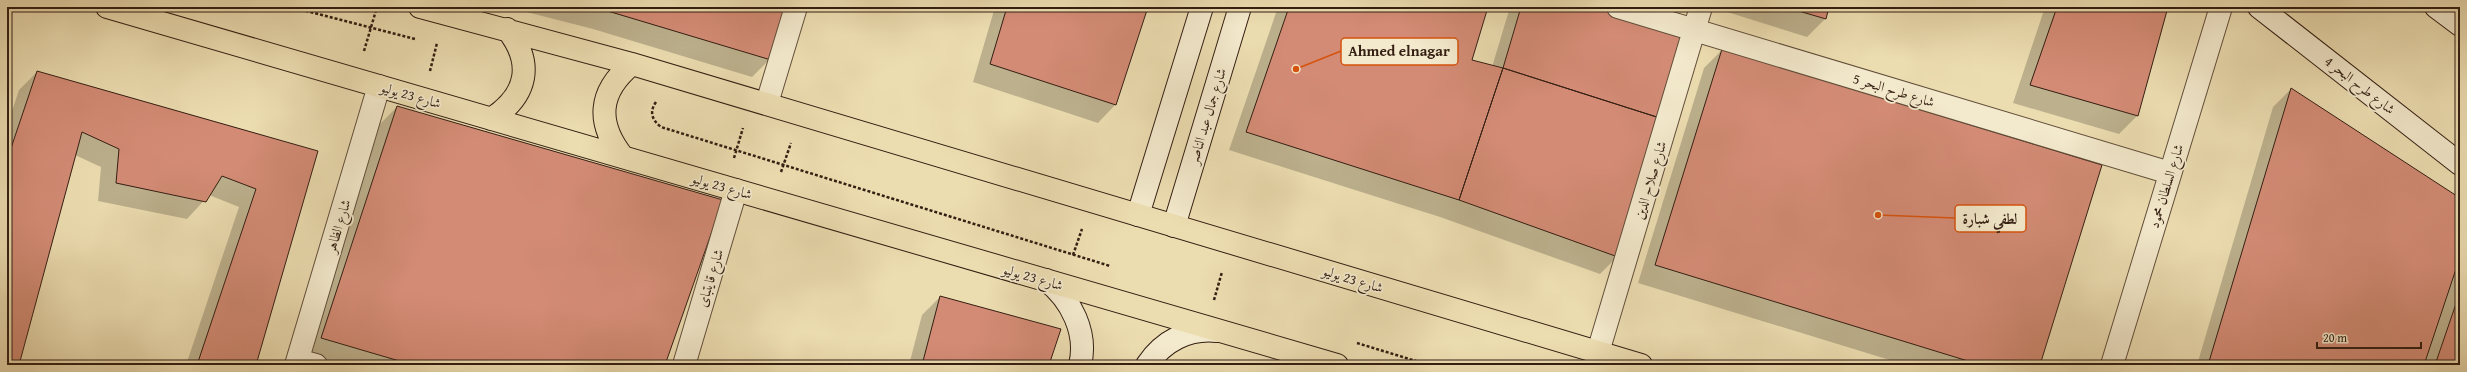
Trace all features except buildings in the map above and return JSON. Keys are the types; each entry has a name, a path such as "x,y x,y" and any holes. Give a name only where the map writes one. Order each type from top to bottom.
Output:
{"main road":[{"name":"شارع 23 يوليو","path":"107,7 1337,365"},
{"name":"شارع 23 يوليو","path":"420,7 507,29 759,101 1641,365"},
{"path":"491,119 506,109 517,95 523,78 524,60 518,43 507,29"},
{"path":"623,158 609,137 605,126 604,108 609,91 618,75 632,64"}],"street":[{"path":"759,101 796,7"},
{"path":"1138,215 1202,7"},
{"name":"شارع جمال عبد الناصر","path":"1174,226 1240,7"},
{"name":"شارع طرح البحر 5","path":"1618,7 2170,173"},
{"name":"شارع صلاح الدين","path":"1598,352 1701,7"},
{"name":"شارع السلطان محمود","path":"2112,365 2220,7"},
{"name":"شارع طرح البحر 4","path":"2259,7 2460,164"},
{"path":"2436,7 2460,26"},
{"name":"شارع الظاهر","path":"303,363 379,86"},
{"name":"شارع قايتباى","path":"684,365 730,188"},
{"path":"1054,283 1069,302 1075,316 1081,339 1080,365"},
{"path":"1147,365 1157,350 1191,332 1216,330"}],"path":[{"path":"291,7 422,40"},
{"path":"356,80 377,7"},
{"path":"423,99 445,14"},
{"path":"430,42 444,46"},
{"path":"730,188 736,150 759,101"},
{"path":"772,201 800,114"},
{"path":"661,127 1118,268"},
{"path":"1054,283 1073,254 1090,200"},
{"path":"1216,330 1214,298 1231,243"},
{"path":"1207,296 1222,300"},
{"path":"1355,342 1429,365"}],"place":[{"name":"Ahmed elnagar","path":"1296,69"},
{"name":"لطفي شبارة","path":"1878,215"}]}
